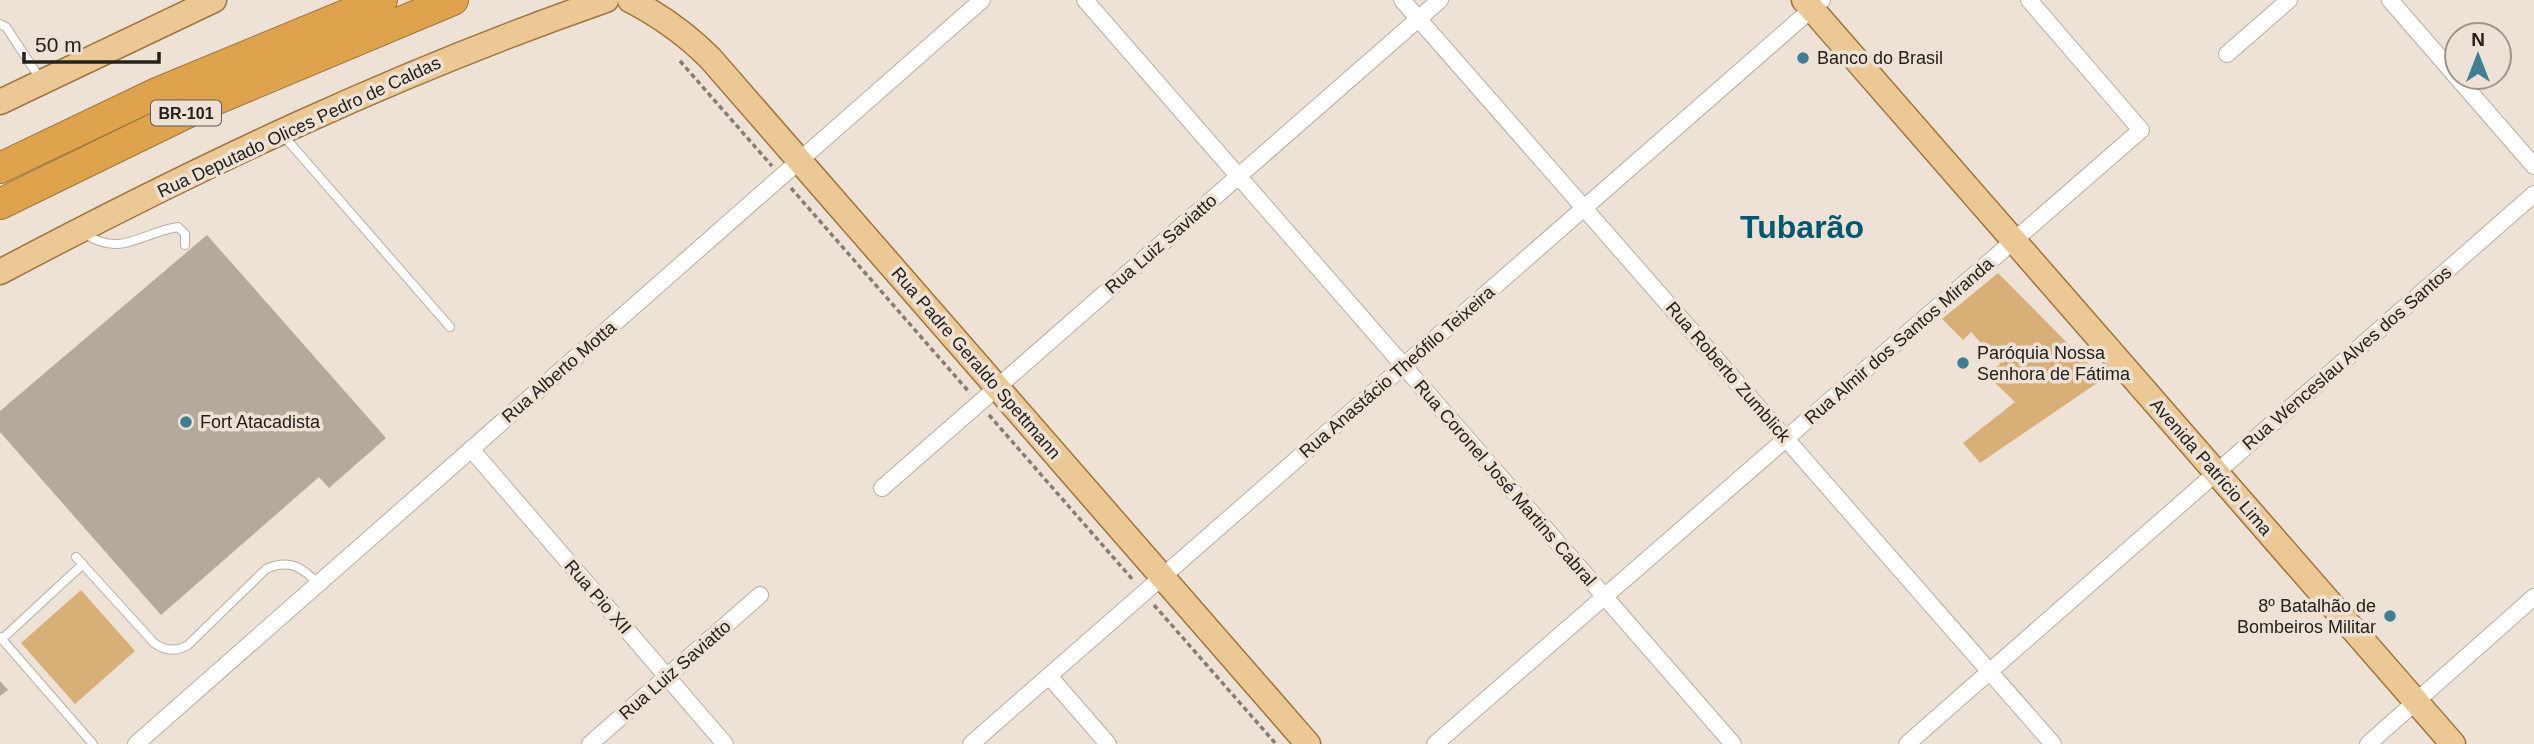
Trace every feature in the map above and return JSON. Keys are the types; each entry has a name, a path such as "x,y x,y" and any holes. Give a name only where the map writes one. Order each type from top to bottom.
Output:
{"highway":[{"name":"BR-101","path":"0,168 159,92 376,12 453,0"},
{"name":"BR-101","path":"0,204 205,104 376,12"}],"main road":[{"path":"0,102 41,80 214,0"},
{"name":"Rua Deputado Olices Pedro de Caldas","path":"0,272 281,132 433,64 607,0"},
{"name":"Rua Padre Geraldo Spettmann","path":"630,0 663,17 688,36 800,160 988,396 1153,585 1308,744"},
{"name":"Avenida Patrício Lima","path":"1812,3 2014,241 2453,744"}],"street":[{"name":"Rua Alberto Motta","path":"136,744 982,0"},
{"name":"Rua Coronel José Martins Cabral","path":"1084,0 1733,744"},
{"name":"Rua Roberto Zumblick","path":"1402,0 2053,744"},
{"name":"Rua Luiz Saviatto","path":"882,488 1440,0"},
{"name":"Rua Almir dos Santos Miranda","path":"1435,744 2141,130 2029,0"},
{"path":"2227,54 2290,0"},
{"path":"2390,0 2534,166"},
{"name":"Rua Anastácio Theófilo Teixeira","path":"971,744 1584,208 1812,3"},
{"name":"Rua Wenceslau Alves dos Santos","path":"1907,744 2534,194"},
{"name":"Rua Pio XII","path":"471,449 725,744"},
{"name":"Rua Luiz Saviatto","path":"590,744 760,595"},
{"path":"2368,744 2534,597"},
{"path":"1049,676 1108,744"}],"lane":[{"path":"0,24 6,27 41,80"},
{"path":"281,132 450,327"},
{"path":"80,230 100,242 124,245 177,227 186,234 185,245"},
{"path":"76,557 154,643 167,650 188,645 266,569 274,565 284,563 302,568 318,584"},
{"path":"83,564 1,638 93,744"}],"path":[{"path":"674,54 781,177 988,396 1153,585 1276,744"}],"shaded area":[{"path":"1998,273 2103,379 1980,463 1963,443 2015,402 1987,375 2000,364 1971,332 1963,340 1942,319"},
{"path":"81,590 135,651 75,704 21,643"}],"building":[{"name":"Fort Atacadista","path":"207,235 386,438 329,488 319,477 161,615 0,432 0,411"},
{"path":"0,681 8,690 0,696"}],"place":[{"name":"Banco do Brasil","path":"1803,58"},
{"name":"Paróquia Nossa Senhora de Fátima","path":"1963,363"},
{"name":"Fort Atacadista","path":"186,422"},
{"name":"8º Batalhão de Bombeiros Militar","path":"2390,616"}],"district":[{"name":"Tubarão","path":"1802,227"}]}
